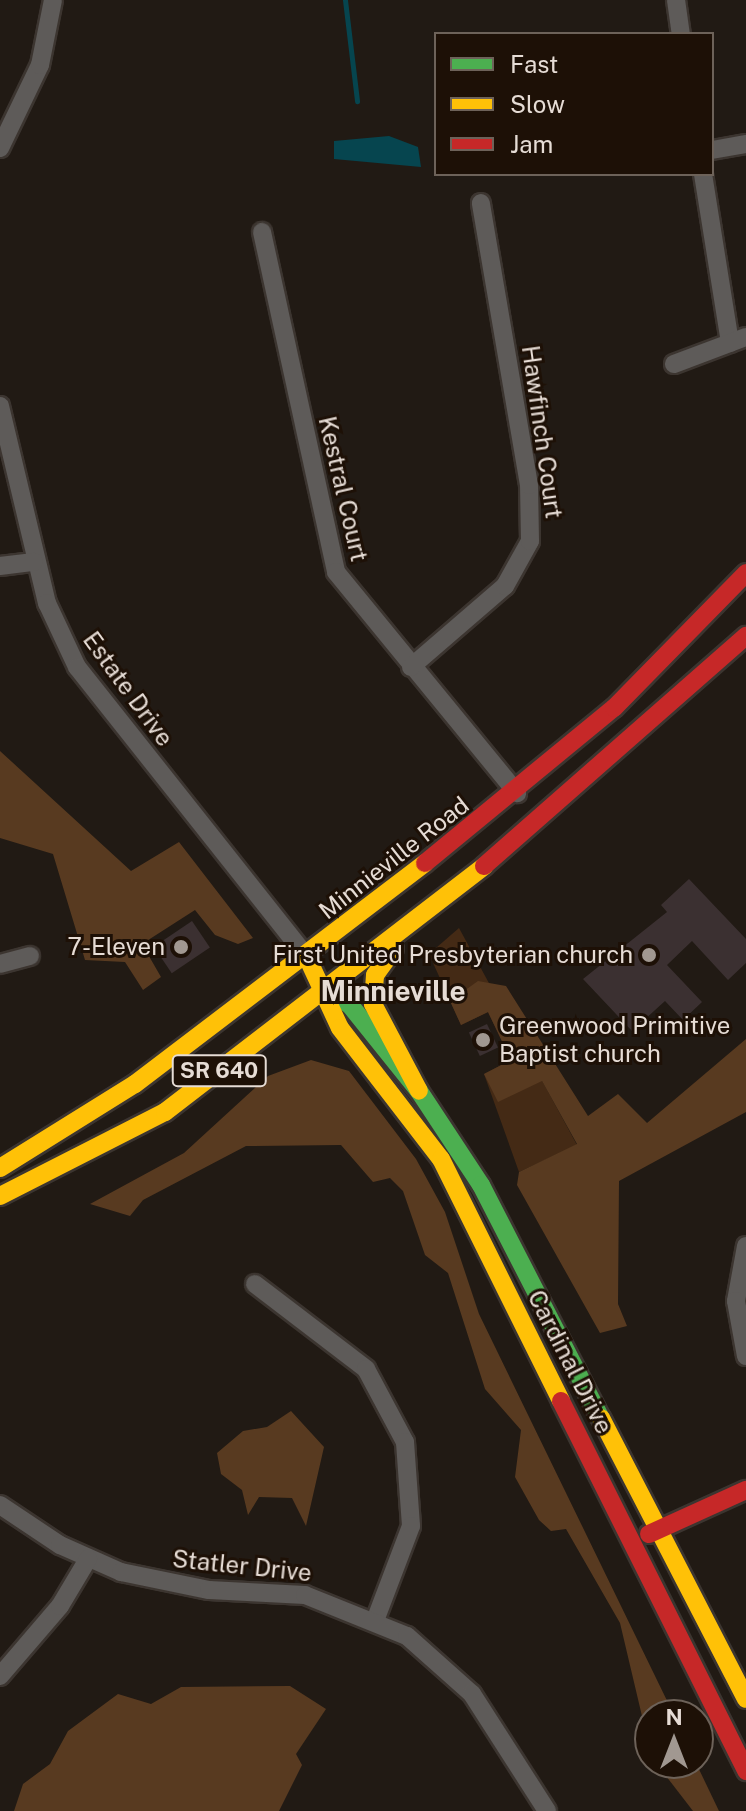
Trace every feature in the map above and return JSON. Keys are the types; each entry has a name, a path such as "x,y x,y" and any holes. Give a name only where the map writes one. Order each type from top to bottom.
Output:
{"main road":[{"name":"Minnieville Road","path":"0,1168 135,1084 307,957 517,793 614,708 746,573"},
{"name":"SR 640","path":"0,1196 165,1112 421,917 605,766 746,636"},
{"path":"419,1091 379,1025 371,991 378,969 421,917"},
{"name":"Cardinal Drive","path":"307,957 326,991 340,1028 441,1159 634,1540 746,1771"},
{"name":"Cardinal Drive","path":"326,991 350,1005 419,1091 489,1199 662,1528 746,1699"},
{"path":"634,1540 746,1490"}],"street":[{"path":"0,148 40,65 53,0"},
{"path":"676,0 681,32"},
{"path":"714,150 746,145"},
{"path":"674,364 738,340 703,176"},
{"name":"Hawfinch Court","path":"411,667 505,586 530,541 529,485 481,203"},
{"name":"Kestral Court","path":"262,232 329,553 346,589 517,793"},
{"name":"Estate Drive","path":"0,406 34,562 77,667 307,957"},
{"path":"0,566 34,562"},
{"path":"0,964 30,956"},
{"path":"746,1246 736,1301 746,1356"},
{"path":"255,1284 366,1369 405,1442 411,1526 376,1618"},
{"name":"Statler Drive","path":"0,1505 88,1559 172,1585 305,1595 376,1618 423,1647 472,1694 547,1811"},
{"path":"0,1676 60,1606 88,1559"}],"shaded area":[{"path":"0,751 131,871 179,842 253,938 238,944 215,935 195,910 142,944 161,977 143,990 125,962 85,960 53,854 0,838"},
{"path":"459,928 577,1145 519,1172 484,1074 511,1060 488,1012 461,1025 429,954"},
{"path":"478,981 506,986 588,1116 618,1094 647,1123 746,1039 746,1112 619,1181 618,1304 627,1326 600,1333 517,1185 519,1172 577,1144 542,1081 498,1102 484,1074 511,1060 488,1012 461,1025 450,1001"},
{"path":"311,1060 349,1071 416,1159 445,1212 479,1314 666,1699 638,1699 620,1623 566,1529 551,1531 539,1520 515,1477 521,1430 485,1389 448,1273 425,1255 403,1191 390,1178 373,1182 341,1145 246,1146 143,1200 130,1216 90,1204 184,1153 268,1076"},
{"path":"291,1411 324,1447 306,1526 292,1498 259,1497 248,1515 242,1490 221,1474 217,1453 243,1431 267,1427"},
{"path":"290,1686 326,1709 296,1754 302,1765 279,1811 14,1811 23,1784 50,1764 68,1731 118,1694 151,1704 181,1687"},
{"path":"668,1779 704,1779 719,1811 693,1811"}],"water":[{"path":"389,136 418,147 421,167 334,159 334,141"}],"building":[{"name":"First United Presbyterian church","path":"689,879 746,939 746,963 728,980 692,941 667,965 702,1002 683,1020 665,1001 632,1031 583,979 667,912 661,905"},
{"name":"7-Eleven","path":"192,921 210,948 172,973 154,947"},
{"name":"Greenwood Primitive Baptist church","path":"487,1024 498,1048 480,1056 469,1032"}],"waterway":[{"path":"345,0 357,101"}],"traffic: fast":[{"path":"326,991 350,1005 419,1091 481,1185 601,1418"}],"traffic: slow":[{"path":"0,1168 135,1084 425,863"},
{"path":"0,1196 165,1112 484,866"},
{"path":"394,949 375,975 373,1004 419,1091"},
{"path":"307,957 340,1028 441,1159 561,1401"},
{"path":"601,1418 746,1699"}],"traffic: jam":[{"path":"425,863 614,708 746,573"},
{"path":"484,866 746,636"},
{"path":"561,1401 746,1771"},
{"path":"649,1534 746,1490"}],"place":[{"name":"7-Eleven","path":"181,947"},
{"name":"First United Presbyterian church","path":"649,955"},
{"name":"Greenwood Primitive Baptist church","path":"483,1040"}],"district":[{"name":"Minnieville","path":"393,991"}]}
